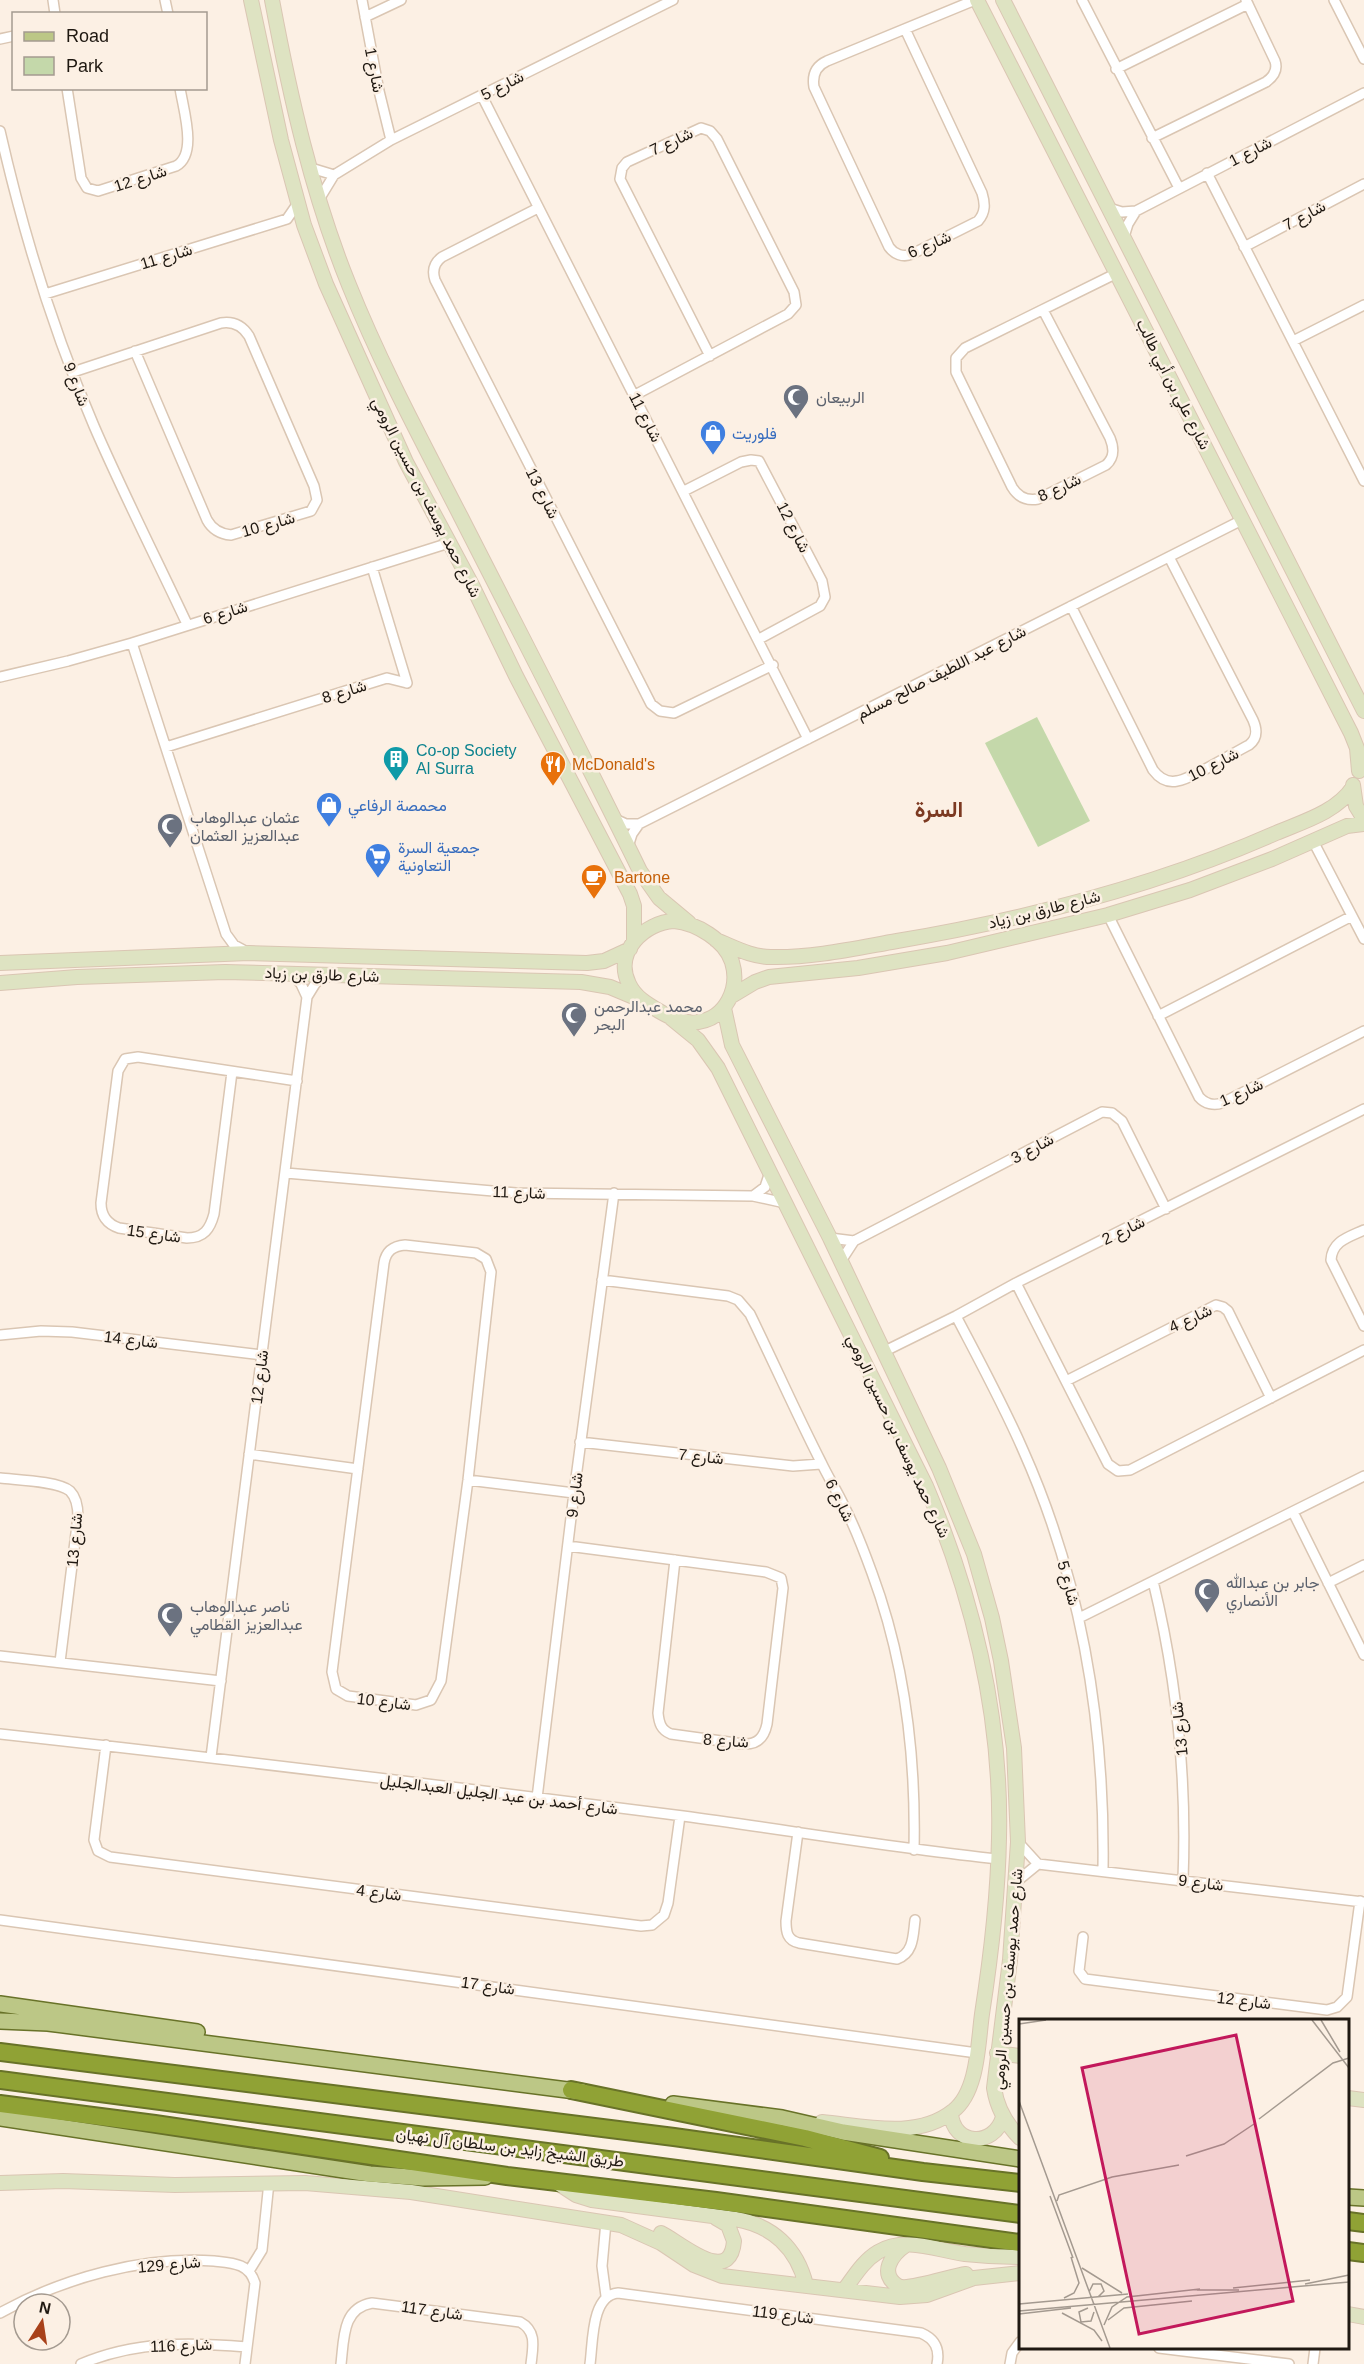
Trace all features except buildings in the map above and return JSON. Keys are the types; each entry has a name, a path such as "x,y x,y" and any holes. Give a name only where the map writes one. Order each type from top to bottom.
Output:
{"highway":[{"name":"طريق الشيخ زايد بن سلطان آل نهيان","path":"0,2052 1019,2183"},
{"name":"طريق الشيخ زايد بن سلطان آل نهيان","path":"0,2080 1019,2214"},
{"path":"571,2090 832,2144 923,2172"},
{"path":"0,2104 154,2124 507,2176 1019,2243"},
{"path":"1349,2221 1364,2223"},
{"path":"1349,2251 1364,2253"}],"main road":[{"path":"0,2003 195,2032 305,2056"},
{"path":"3,2020 48,2022 782,2118 865,2135 1019,2159"},
{"path":"0,2118 370,2174 451,2178 507,2176"},
{"path":"1349,2197 1364,2198"}],"street":[{"name":"شارع 1","path":"362,0 391,140"},
{"path":"365,17 401,0"},
{"name":"شارع 5","path":"320,198 334,175 391,140 673,0"},
{"name":"شارع 6","path":"905,29 982,193 985,207 978,221 904,256 889,247 814,87 814,72 823,63 905,29 976,0"},
{"name":"شارع علي بن أبي طالب","path":"976,0 1336,702 1354,740 1361,768"},
{"name":"شارع علي بن أبي طالب","path":"1003,0 1364,711"},
{"path":"1082,0 1179,188"},
{"path":"1334,0 1364,59"},
{"path":"1116,69 1247,2 1275,62 1273,75 1266,82 1152,138"},
{"path":"251,4 256,15 264,17 270,14 273,4"},
{"name":"شارع حمد يوسف بن حسين الرومي","path":"251,4 273,110 304,225 326,284 406,462 630,894 635,916 632,945"},
{"name":"شارع حمد يوسف بن حسين الرومي","path":"273,4 294,107 348,284 396,390 628,847 652,891 673,912 689,923"},
{"path":"258,39 261,32 269,28 279,37"},
{"name":"شارع 12","path":"67,90 81,178 87,188 98,191 183,162 188,153 188,141 180,90"},
{"name":"شارع 1","path":"1136,211 1364,93"},
{"name":"شارع 11","path":"482,96 808,739"},
{"name":"شارع 7","path":"635,395 710,356 795,309 796,299 717,139 710,130 701,128 627,162 622,168 620,179 710,356"},
{"name":"شارع 9","path":"0,131 22,222 73,372 105,452 188,624"},
{"path":"311,168 334,175"},
{"path":"1207,173 1363,478"},
{"name":"شارع 7","path":"1244,246 1364,184"},
{"path":"298,203 287,219 304,225"},
{"name":"شارع 13","path":"538,208 442,257 436,263 434,273 435,280 575,558 651,704 660,711 669,714 679,711 772,665"},
{"path":"1109,208 1122,212 1136,211"},
{"path":"1124,237 1128,224 1136,211"},
{"name":"شارع 11","path":"45,294 287,219"},
{"name":"شارع 8","path":"1043,310 1110,438 1113,450 1112,458 1106,465 1038,499 1030,500 1019,496 1012,487 956,372 957,356 965,348 1118,273"},
{"path":"1293,342 1364,305"},
{"name":"شارع 10","path":"73,372 135,351 224,322 243,328 249,336 314,486 317,500 311,511 231,535 221,533 214,528 207,520 135,351"},
{"path":"1161,358 1166,362 1176,362 1180,356 1179,346"},
{"path":"1175,386 1183,376 1195,377"},
{"path":"376,395 387,400 394,396 396,390"},
{"path":"389,425 389,417 395,411 403,411 409,416"},
{"name":"شارع 12","path":"684,491 741,462 759,461 822,581 826,593 820,606 759,639"},
{"name":"شارع عبد اللطيف صالح مسلم","path":"639,824 1242,520"},
{"name":"شارع 6","path":"0,677 132,643 449,543"},
{"name":"شارع 10","path":"1071,606 1153,770 1163,779 1174,782 1184,779 1249,745 1255,739 1256,731 1169,557"},
{"name":"شارع 8","path":"166,747 387,678 406,683 372,567"},
{"path":"132,643 226,934 234,945 249,953"},
{"path":"1336,702 1348,705 1354,700 1355,693"},
{"path":"1361,768 1353,788 1356,807 1364,819"},
{"name":"شارع طارق بن زياد","path":"716,940 754,955 770,957 857,948 992,923 1063,907 1184,870 1215,858 1331,808 1347,796 1353,788"},
{"path":"615,819 626,824 639,824"},
{"path":"628,847 632,834 639,824"},
{"name":"شارع طارق بن زياد","path":"727,1003 750,984 769,977 910,960 1108,915 1222,879 1347,826 1364,824"},
{"path":"1313,841 1364,939"},
{"path":"1215,858 1209,864 1209,872 1215,878 1222,879"},
{"path":"1184,870 1191,870 1196,876 1197,883 1190,890"},
{"name":"شارع 1","path":"1108,915 1203,1102 1222,1103 1364,1031"},
{"path":"1158,1016 1352,916"},
{"path":"659,922 689,923 716,940 731,961 733,975 727,1003 711,1017 696,1022 671,1018 641,1000 628,984 626,975 627,957 632,945 645,930 659,922"},
{"name":"شارع طارق بن زياد","path":"0,963 249,953 587,963 604,960 632,945"},
{"path":"51,960 55,961 59,968 56,976 52,978"},
{"name":"شارع طارق بن زياد","path":"0,982 205,972 292,973 581,982 610,987 641,1000"},
{"path":"292,973 301,984 307,997"},
{"path":"307,997 325,974"},
{"name":"شارع 12","path":"211,1757 307,997"},
{"name":"شارع حمد يوسف بن حسين الرومي","path":"727,1003 732,1045 830,1238 953,1502 986,1592 1001,1661 1013,1738 1018,1842 1010,1960 994,2088 997,2103 1004,2117 1019,2137"},
{"name":"شارع حمد يوسف بن حسين الرومي","path":"671,1018 692,1034 718,1068 926,1486 950,1547 972,1621 993,1727 998,1788 998,1859 991,1957 970,2088 951,2113 930,2124 912,2128 782,2118"},
{"name":"شارع 15","path":"232,1072 214,1214 208,1230 198,1237 187,1238 119,1228 108,1223 101,1207 118,1071 122,1062 133,1057 297,1081"},
{"path":"741,1115 748,1105 761,1105"},
{"name":"شارع 2","path":"882,1352 1364,1109"},
{"name":"شارع 3","path":"854,1241 1102,1112 1112,1113 1122,1120 1166,1209"},
{"path":"753,1196 765,1187 770,1172"},
{"name":"شارع 11","path":"286,1173 500,1192 753,1196 786,1203"},
{"name":"شارع 9","path":"537,1798 580,1442 614,1193"},
{"path":"1364,1230 1338,1242 1331,1256 1332,1264 1364,1326"},
{"path":"830,1238 854,1241 841,1262"},
{"name":"شارع 10","path":"405,1245 476,1253 486,1259 490,1266 468,1480 441,1681 432,1700 416,1706 343,1695 336,1689 333,1681 332,1664 358,1469 384,1263 388,1252 396,1246 405,1245"},
{"name":"شارع 6","path":"602,1280 718,1294 734,1298 742,1303 750,1314 821,1464 845,1506 872,1574 894,1644 913,1760 914,1850"},
{"path":"1016,1283 1108,1464 1122,1472 1130,1470 1364,1350"},
{"name":"شارع 4","path":"1065,1381 1216,1305 1225,1307 1228,1311 1271,1398"},
{"name":"شارع 5","path":"956,1316 1024,1452 1060,1549 1089,1668 1101,1768 1103,1870"},
{"name":"شارع 14","path":"0,1335 41,1330 72,1332 262,1355"},
{"name":"شارع 7","path":"580,1442 793,1466 821,1464"},
{"path":"249,1454 358,1469"},
{"path":"1078,1618 1364,1476"},
{"name":"شارع 13","path":"0,1478 61,1486 72,1493 77,1504 78,1517 60,1662"},
{"path":"468,1480 574,1493"},
{"path":"1293,1512 1364,1655"},
{"name":"شارع 8","path":"568,1546 675,1560 771,1573 782,1580 783,1588 767,1724 760,1739 754,1743 743,1744 670,1734 660,1725 658,1709 675,1560"},
{"path":"1328,1582 1364,1565"},
{"name":"شارع 13","path":"1153,1581 1167,1641 1179,1723 1184,1802 1183,1879"},
{"path":"965,1596 976,1599 986,1592"},
{"path":"972,1621 979,1617 992,1618"},
{"path":"0,1656 221,1682"},
{"name":"شارع أحمد بن عبد الجليل العبدالجليل","path":"0,1734 211,1757 680,1816 914,1850 998,1859"},
{"name":"شارع 4","path":"106,1745 94,1840 98,1851 110,1857 641,1926 652,1925 666,1911 680,1816"},
{"path":"798,1832 786,1921 787,1934 791,1940 897,1959 905,1955 910,1948 915,1920"},
{"path":"1016,1882 1038,1864 1018,1842"},
{"name":"شارع 9","path":"1038,1864 1362,1901"},
{"name":"شارع 12","path":"1083,1937 1079,1971 1085,1979 1327,2010 1337,2007 1347,1997 1362,1901"},
{"name":"شارع 17","path":"0,1920 977,2053"},
{"path":"997,2053 1019,2056"},
{"path":"1349,2098 1364,2100"},
{"path":"951,2113 957,2130 972,2139 990,2136 999,2128 1004,2117"},
{"path":"0,2183 63,2181 175,2185 269,2182 376,2188 642,2228 662,2234 706,2261 717,2262 729,2255 734,2241 728,2225 716,2217"},
{"path":"555,2181 576,2195 592,2200 745,2221 774,2233 795,2256 806,2285"},
{"path":"245,2364 256,2289 253,2276 249,2271 262,2250 269,2182"},
{"path":"590,2364 598,2307 606,2296 602,2266 606,2222"},
{"path":"621,2225 649,2236 694,2265 712,2273 900,2297 918,2297 938,2292 960,2282 989,2275"},
{"path":"844,2290 875,2253 891,2246 908,2244 966,2254 1019,2257"},
{"path":"908,2244 893,2255 888,2266 891,2279 902,2288 912,2288 955,2276 1019,2273"},
{"name":"شارع 129","path":"0,2313 36,2295 79,2280 155,2263 211,2261 238,2264 249,2271"},
{"name":"شارع 119","path":"606,2296 618,2293 921,2332 928,2335 936,2346 937,2364"},
{"name":"شارع 117","path":"341,2364 349,2318 360,2306 372,2302 520,2322 532,2334 531,2364"},
{"path":"1349,2314 1364,2317"},
{"name":"شارع 116","path":"81,2364 94,2358 144,2346 196,2342 247,2346"},
{"path":"1010,2364 1012,2353 1019,2343"},
{"path":"1167,2349 1289,2364"},
{"path":"1313,2364 1315,2349"}],"green space":[{"path":"1037,717 1090,821 1038,847 985,743"}],"place":[{"name":"الربيعان","path":"796,420"},
{"name":"فلوريت","path":"713,456"},
{"name":"Co-op Society Al Surra","path":"396,782"},
{"name":"McDonald's","path":"553,787"},
{"name":"محمصة الرفاعي","path":"329,828"},
{"name":"عثمان عبدالوهاب عبدالعزيز العثمان","path":"170,849"},
{"name":"جمعية السرة التعاونية","path":"378,879"},
{"name":"Bartone","path":"594,900"},
{"name":"محمد عبدالرحمن البحر","path":"574,1038"},
{"name":"جابر بن عبدالله الأنصاري","path":"1207,1614"},
{"name":"ناصر عبدالوهاب عبدالعزيز القطامي","path":"170,1638"}],"district":[{"name":"السرة","path":"939,809"}]}
